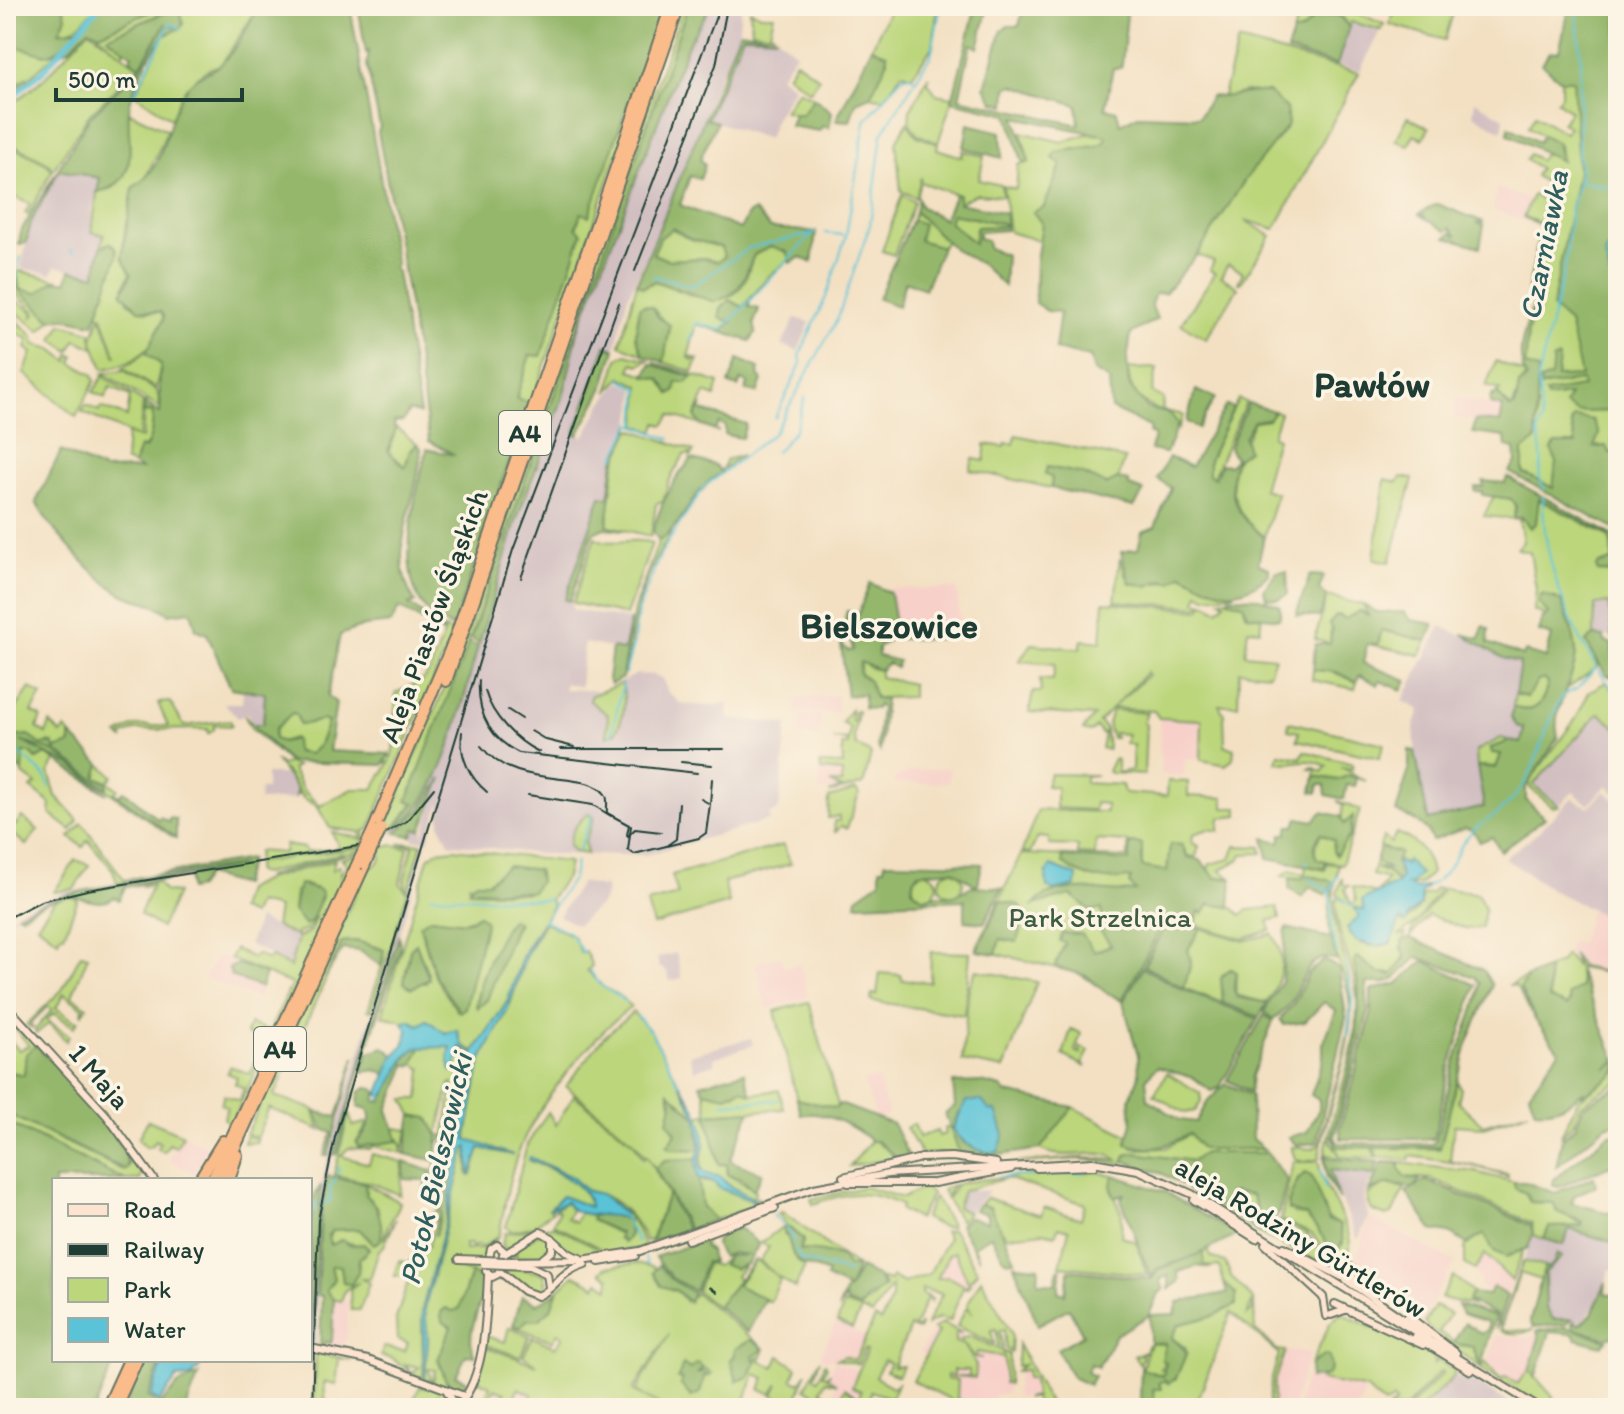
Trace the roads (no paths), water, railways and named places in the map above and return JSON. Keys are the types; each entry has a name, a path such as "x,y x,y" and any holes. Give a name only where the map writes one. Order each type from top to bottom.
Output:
{"highway":[{"name":"Aleja Piastów Śląskich","path":"377,830 455,638 671,6"},
{"name":"Aleja Piastów Śląskich","path":"213,1178 251,1103 462,641 679,6"},
{"name":"Aleja Piastów Śląskich","path":"221,1178 251,1103"},
{"path":"200,1178 251,1103"},
{"path":"230,1178 251,1103"},
{"path":"107,1408 128,1362"},
{"path":"115,1408 136,1362"}],"main road":[{"name":"1 Maja","path":"7,1008 104,1118 150,1178"},
{"path":"829,1184 864,1169 919,1159 952,1157 1013,1167"},
{"name":"aleja Rodziny Gürtlerów","path":"648,1251 829,1184 919,1173 1093,1166 1138,1174 1170,1187 1352,1295 1532,1408"},
{"path":"848,1183 932,1183 1013,1167"},
{"name":"aleja Rodziny Gürtlerów","path":"459,1261 484,1262 499,1267 586,1262 648,1251 848,1183 919,1173"},
{"path":"312,1348 368,1360 457,1394 470,1383 484,1333 488,1288 513,1249 537,1232 552,1238 568,1255 586,1262"},
{"path":"548,1289 547,1274 532,1264 550,1255 552,1238"},
{"path":"1265,1242 1330,1269 1357,1285 1433,1333 1464,1362"},
{"path":"1265,1242 1325,1300 1328,1315 1345,1310"},
{"path":"499,1267 506,1278 531,1295 542,1295 563,1272 586,1262"},
{"path":"1330,1269 1340,1270 1349,1266 1351,1278 1357,1285"},
{"path":"1316,1291 1345,1310 1442,1350"},
{"path":"1388,1305 1442,1350"},
{"name":"aleja Rodziny Gürtlerów","path":"1442,1350 1539,1408"}],"water":[{"path":"1613,241 1618,241 1618,287 1610,276 1605,254"},
{"path":"1407,860 1420,874 1410,885 1405,884 1416,889 1428,886 1421,893 1421,905 1409,915 1406,923 1400,920 1391,943 1376,946 1356,941 1347,928 1359,917 1354,907 1364,911 1362,900 1397,884 1401,877 1396,862 1405,864"},
{"path":"1051,866 1077,876 1076,886 1053,891 1047,887 1046,874"},
{"path":"543,921 526,955 509,1006 480,1063 466,1139 513,1155 480,1148 470,1177 468,1147 465,1149 425,1308 428,1340 425,1379 422,1310 446,1219 474,1052 507,1002 524,952"},
{"path":"409,1020 419,1025 427,1020 445,1033 457,1030 462,1044 472,1052 460,1047 455,1070 451,1071 448,1057 451,1047 416,1048 406,1057 385,1095 378,1095 393,1057 405,1043 408,1030 403,1024"},
{"path":"679,1082 693,1104 703,1129 701,1168 708,1174 720,1176 729,1186 754,1201 719,1188 714,1182 698,1179 696,1161 701,1146 697,1118"},
{"path":"966,1101 982,1101 989,1110 996,1111 1004,1135 998,1152 985,1152 972,1147 953,1129"},
{"path":"530,1157 572,1177 587,1191 601,1194 624,1214 624,1219 577,1212 566,1202 549,1209 562,1196 590,1207 588,1199 576,1184 529,1160"},
{"path":"163,1362 204,1362 191,1377 177,1378 159,1402 151,1396"}],"waterway":[{"path":"6,102 43,71 100,6"},
{"name":"Potok Bielszowicki","path":"625,674 634,642 638,610 661,553 704,487 774,433 837,320 870,225 882,134 931,55 941,6"},
{"name":"Czarniawka","path":"1544,490 1539,475 1542,460 1538,432 1542,421 1538,379 1566,261 1570,213 1581,172 1578,155 1581,62 1576,6"},
{"path":"134,94 170,24 180,28"},
{"path":"775,418 801,364 800,354 826,297 846,236 865,121 901,78 908,75 915,79"},
{"path":"1581,181 1618,190"},
{"path":"690,341 697,323 722,330 813,233"},
{"path":"653,276 693,286 749,248 815,233"},
{"path":"825,233 843,235"},
{"path":"70,249 74,253"},
{"path":"18,268 21,257"},
{"path":"13,296 18,272"},
{"path":"620,379 639,389 636,425"},
{"path":"776,452 795,430 805,397"},
{"path":"614,459 631,424 670,439"},
{"name":"Czarniawka","path":"1543,497 1548,550 1564,603 1588,653 1618,696"},
{"path":"1487,820 1505,807 1527,779 1563,695 1577,689 1595,669"},
{"name":"Potok Bielszowicki","path":"611,735 623,684"},
{"path":"6,741 44,775 50,787"},
{"name":"Potok Bielszowicki","path":"578,852 592,814"},
{"path":"1438,880 1468,836 1484,822"},
{"name":"Potok Bielszowicki","path":"543,922 573,878 576,861"},
{"path":"1332,930 1330,892 1338,874"},
{"path":"1307,877 1329,891"},
{"path":"1428,886 1435,882"},
{"path":"430,896 550,900"},
{"path":"1339,898 1354,907"},
{"path":"546,921 570,933 583,953"},
{"path":"1332,933 1337,953"},
{"path":"1345,963 1352,999 1348,1036"},
{"path":"590,970 600,985 627,1002"},
{"path":"637,1016 651,1032 679,1084"},
{"path":"379,1100 383,1094"},
{"path":"723,1103 778,1100"},
{"path":"338,1173 339,1167"},
{"path":"1320,1170 1325,1189"},
{"path":"999,1177 1085,1173"},
{"path":"324,1203 330,1200 330,1187 336,1178"},
{"path":"312,1213 318,1203"},
{"path":"623,1215 638,1242"},
{"path":"773,1215 782,1223"},
{"path":"785,1225 794,1243"},
{"path":"795,1249 801,1260 849,1272"},
{"path":"645,1258 647,1264"}],"railway":[{"path":"312,1408 318,1221 335,1137 513,550 720,6"},
{"path":"635,271 716,65 727,7"},
{"path":"521,578 619,303"},
{"path":"479,680 480,703 487,723 500,740 519,753 697,773"},
{"path":"485,691 493,710 506,727 539,752"},
{"path":"508,710 522,719"},
{"path":"531,731 546,740 574,747"},
{"path":"462,732 462,749 467,765 475,780 487,792"},
{"path":"481,746 512,769 596,786 606,796 607,813 629,825 627,835"},
{"path":"560,749 724,749"},
{"path":"681,762 712,765"},
{"path":"710,804 712,779"},
{"path":"6,919 41,901 87,890 364,845 407,821 434,788"},
{"path":"528,795 593,805 611,816"},
{"path":"631,826 628,850 634,854 699,838 706,833 710,804 701,799"},
{"path":"666,846 676,839 679,803"},
{"path":"628,836 635,829 661,832"},
{"path":"710,1287 717,1292"}],"district":[{"name":"Pawłów","path":"1372,384"},
{"name":"Bielszowice","path":"889,625"}],"park label":[{"name":"Park Strzelnica","path":"1100,917"}]}
